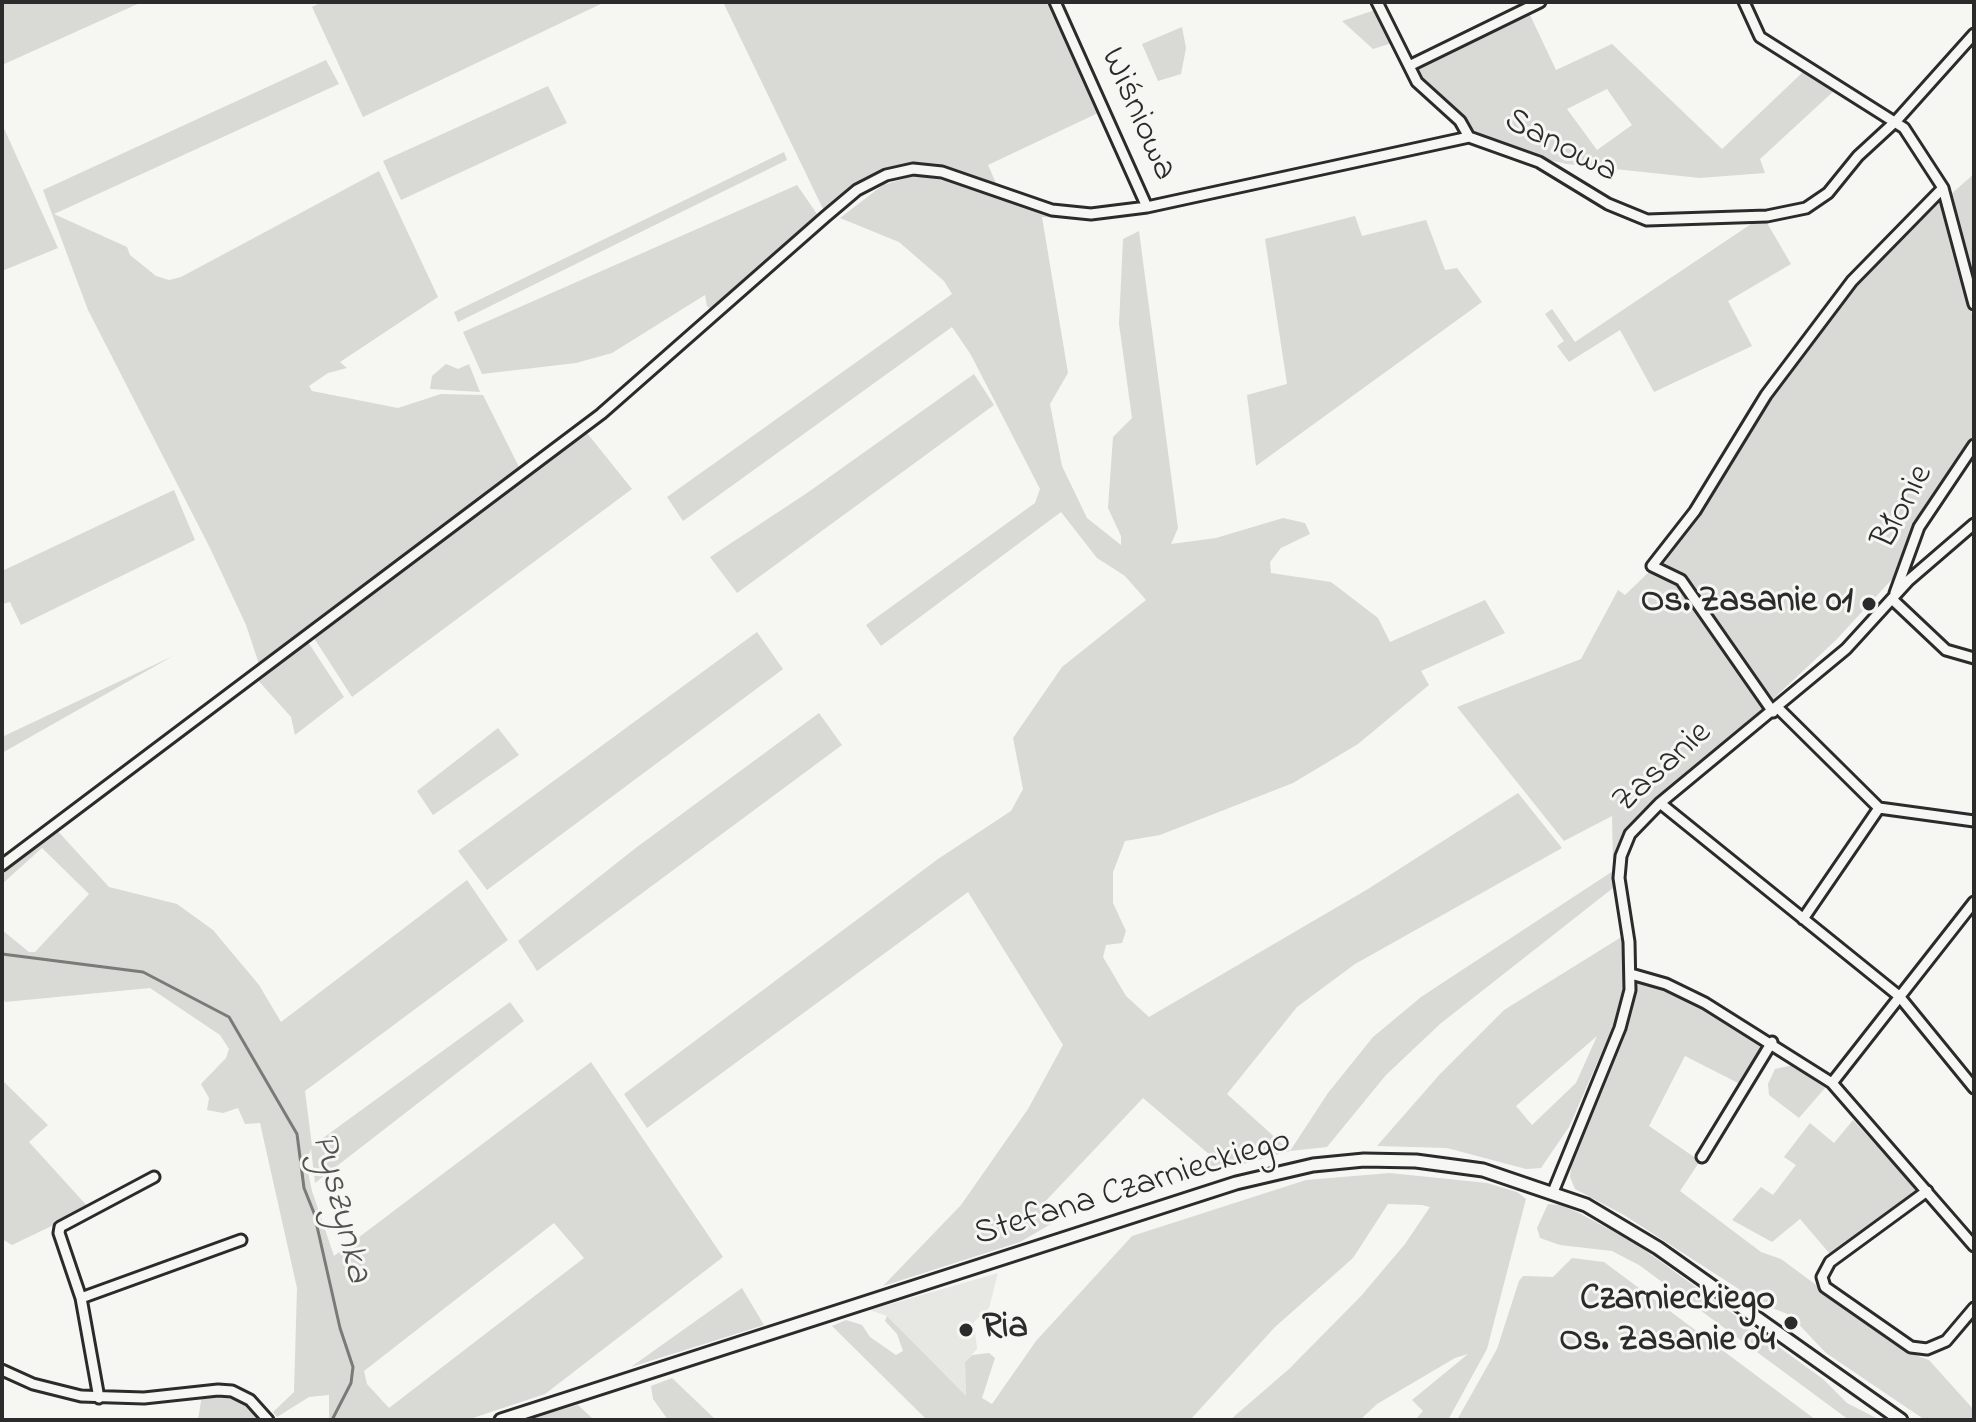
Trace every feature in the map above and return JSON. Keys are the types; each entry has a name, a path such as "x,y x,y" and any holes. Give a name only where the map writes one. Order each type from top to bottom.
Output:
{"street":[{"name":"Wiśniowa","path":"1055,2 1147,207"},
{"path":"1377,2 1417,82 1460,121 1469,137"},
{"path":"1409,66 1540,2"},
{"path":"1744,2 1760,37 1904,128 1943,188 1974,304"},
{"name":"Sanowa","path":"2,865 604,412 857,190 886,175 913,169 942,172 1041,207 1073,214 1147,207 1469,137 1496,144 1552,168 1629,214 1664,221 1767,216 1806,208 1828,193 1858,156 1896,121 1974,34"},
{"path":"1943,188 1852,281 1766,395 1695,511 1652,566 1681,580 1775,710 1879,808 1974,821"},
{"name":"Błonie","path":"1893,600 1919,527 1974,445"},
{"name":"Zasanie","path":"1553,1192 1620,1028 1631,974 1619,867 1630,834 1660,803 1846,649 1925,565 1974,524"},
{"path":"1893,600 1946,650 1974,658"},
{"path":"1660,803 1899,996 1974,1088"},
{"path":"1803,919 1879,808"},
{"path":"1832,1083 1974,902"},
{"path":"1631,974 1666,984 1772,1042 1832,1083 1974,1246"},
{"path":"1702,1157 1772,1042"},
{"name":"Stefana Czarnieckiego","path":"501,1420 1236,1183 1313,1165 1364,1160 1442,1164 1483,1170 1553,1192 1641,1236 1901,1420"},
{"path":"99,1398 81,1298 60,1227 154,1177"},
{"path":"1927,1191 1830,1262 1822,1277 1825,1287 1911,1347 1927,1349 1946,1341 1974,1308"},
{"path":"81,1298 241,1240"},
{"path":"2,1370 54,1390 99,1398 232,1391 250,1400 268,1420"}],"shaded area":[{"path":"2,2 142,2 2,65"},
{"path":"322,2 605,2 363,117 312,7"},
{"path":"723,2 1049,2 1100,112 988,165 996,183 938,164 915,162 883,168 862,179 824,211"},
{"path":"1378,9 1392,43 1373,49 1342,21"},
{"path":"1530,15 1556,70 1612,44 1722,149 1805,70 1836,89 1760,159 1765,173 1700,178 1567,164 1540,158 1467,130 1421,83 1414,70","holes":["1607,89 1632,125 1597,150 1567,109"]},
{"path":"1182,27 1186,48 1181,74 1158,81 1142,44"},
{"path":"326,60 339,84 54,214 127,247 130,255 156,276 169,280 181,277 379,171 438,297 340,362 347,368 328,373 309,386 312,391 398,408 441,394 483,395 520,469 259,664 246,625 210,548 88,310 43,190"},
{"path":"548,86 567,123 401,200 383,161"},
{"path":"2,124 58,248 2,271"},
{"path":"784,152 787,160 458,322 454,312"},
{"path":"1974,174 1974,281 1951,194"},
{"path":"917,175 946,181 1057,218 1042,217 1068,373 1050,404 1062,466 1087,518 1121,545 1121,536 1108,508 1113,437 1132,418 1119,324 1123,239 1139,231 1178,528 1171,544 1216,538 1283,518 1305,523 1310,534 1281,548 1270,562 1271,573 1331,582 1378,618 1390,642 1485,600 1505,633 1421,671 1429,685 1358,744 1293,783 1160,835 1125,841 1113,872 1113,903 1126,931 1122,943 1106,945 1103,957 1126,996 1149,1017 1368,889 1518,793 1562,848 1355,964 1297,1007 1227,1094 1290,1151 1208,1174 1210,1155 1143,1098 1040,1207 1051,1224 1020,1242 883,1286 961,1205 1028,1109 1063,1045 968,892 647,1128 624,1094 938,859 1011,811 1023,789 1013,738 1062,667 1146,600 1125,576 1097,558 1061,512 881,646 866,625 1035,503 1040,489 971,355 952,327 683,521 667,497 952,294 944,281 899,242 840,218 883,185"},
{"path":"797,185 819,217 713,312 707,306 705,295 612,353 576,363 482,374 463,332"},
{"path":"1940,196 1974,322 1974,438 1908,538 1895,576 1836,640 1772,700 1706,605 1698,610 1764,704 1763,712 1643,811 1626,830 1613,863 1612,816 1564,841 1457,707 1581,659 1618,590 1625,595 1650,571 1675,581 1658,565 1769,396 1856,281"},
{"path":"1355,216 1362,236 1426,220 1445,270 1457,268 1482,302 1256,466 1247,395 1287,384 1265,239"},
{"path":"1763,216 1791,264 1728,301 1752,346 1654,392 1620,330 1569,362 1557,346 1564,341 1545,314 1552,309 1575,342"},
{"path":"446,364 458,369 469,364 480,392 430,389 432,376"},
{"path":"974,374 994,405 737,593 710,557 807,493"},
{"path":"587,433 632,489 352,697 312,635"},
{"path":"174,490 195,540 21,625 10,602 2,604 2,571"},
{"path":"757,632 783,669 487,890 458,851"},
{"path":"306,639 344,697 295,735 291,717 255,677"},
{"path":"173,656 2,753 2,737"},
{"path":"819,713 842,745 537,971 518,941 637,847"},
{"path":"498,728 519,755 433,815 417,791"},
{"path":"54,827 109,887 177,904 213,930 259,985 281,1022 467,880 508,940 305,1091 312,1146 510,1002 524,1021 315,1183 311,1149 306,1162 312,1191 334,1256 591,1062 723,1257 545,1394 467,1420 329,1420 329,1395 309,1397 277,1417 273,1412 294,1392 297,1288 260,1123 245,1124 238,1108 223,1113 207,1110 209,1098 201,1084 226,1058 229,1049 220,1035 150,988 5,1002 2,995 2,930 29,952 35,952 89,894 42,848 2,884 2,872","holes":["554,1223 584,1258 389,1408 367,1384 364,1371"]},
{"path":"1613,871 1613,888 1440,1024 1386,1075 1327,1147 1290,1151 1328,1093 1373,1037 1421,997"},
{"path":"1623,936 1625,989 1619,1013 1569,1127 1541,1168 1526,1169 1447,1148 1377,1146 1440,1074 1504,1010","holes":["1597,1036 1576,1083 1532,1125 1516,1106"]},
{"path":"1639,980 1714,1014 1764,1045 1742,1085 1685,1056 1649,1126 1700,1161 1680,1191 1761,1252 1781,1259 1907,1352 1929,1360 1974,1410 1974,1420 1925,1420 1826,1353 1790,1315 1762,1304 1624,1215 1575,1189 1570,1177 1572,1157 1627,1023"},
{"path":"1793,1065 1825,1088 1799,1118 1769,1095 1768,1084 1775,1069"},
{"path":"2,1080 48,1125 29,1142 89,1208 12,1245 2,1239"},
{"path":"1853,1120 1917,1190 1830,1254 1800,1219 1772,1242 1732,1220 1761,1187 1773,1195 1796,1165 1784,1157 1810,1123 1834,1143"},
{"path":"1390,1173 1487,1183 1517,1192 1526,1199 1487,1349 1448,1420 1415,1420 1423,1411 1412,1400 1468,1354 1455,1358 1377,1404 1360,1420 1230,1420 1289,1369 1361,1296 1405,1244 1430,1207 1422,1205 1388,1204 1353,1258 1275,1327 1190,1420 927,1420 832,1326 846,1320 862,1325 870,1337 896,1355 903,1351 897,1334 885,1321 887,1316 966,1396 965,1362 972,1355 989,1353 995,1358 982,1398 992,1404 1036,1341 1132,1236 1306,1180"},
{"path":"1548,1204 1561,1205 1579,1213 1635,1243 1823,1379 1847,1403 1880,1420 1849,1420 1639,1265 1612,1251 1560,1245 1540,1238 1537,1228"},
{"path":"1572,1258 1604,1262 1816,1420 1457,1420 1497,1349 1519,1281 1523,1276 1553,1277"},
{"path":"998,1273 989,1308 974,1322 977,1349 965,1362 966,1397 887,1316 870,1310"},
{"path":"742,1288 764,1325 631,1367"},
{"path":"672,1378 716,1420 668,1420 653,1399 651,1386"},
{"path":"229,1394 246,1402 264,1420 198,1420 202,1395"},
{"path":"578,1405 594,1420 523,1420"}],"waterway":[{"name":"Pyszynka","path":"2,954 143,972 229,1017 297,1134 304,1188 314,1213 340,1328 353,1367 351,1383 332,1420"}],"place":[{"name":"Os. Zasanie 01","path":"1869,604"},
{"name":"Czarnieckiego Os. Zasanie 04","path":"1791,1323"},
{"name":"Ria","path":"966,1330"}]}
